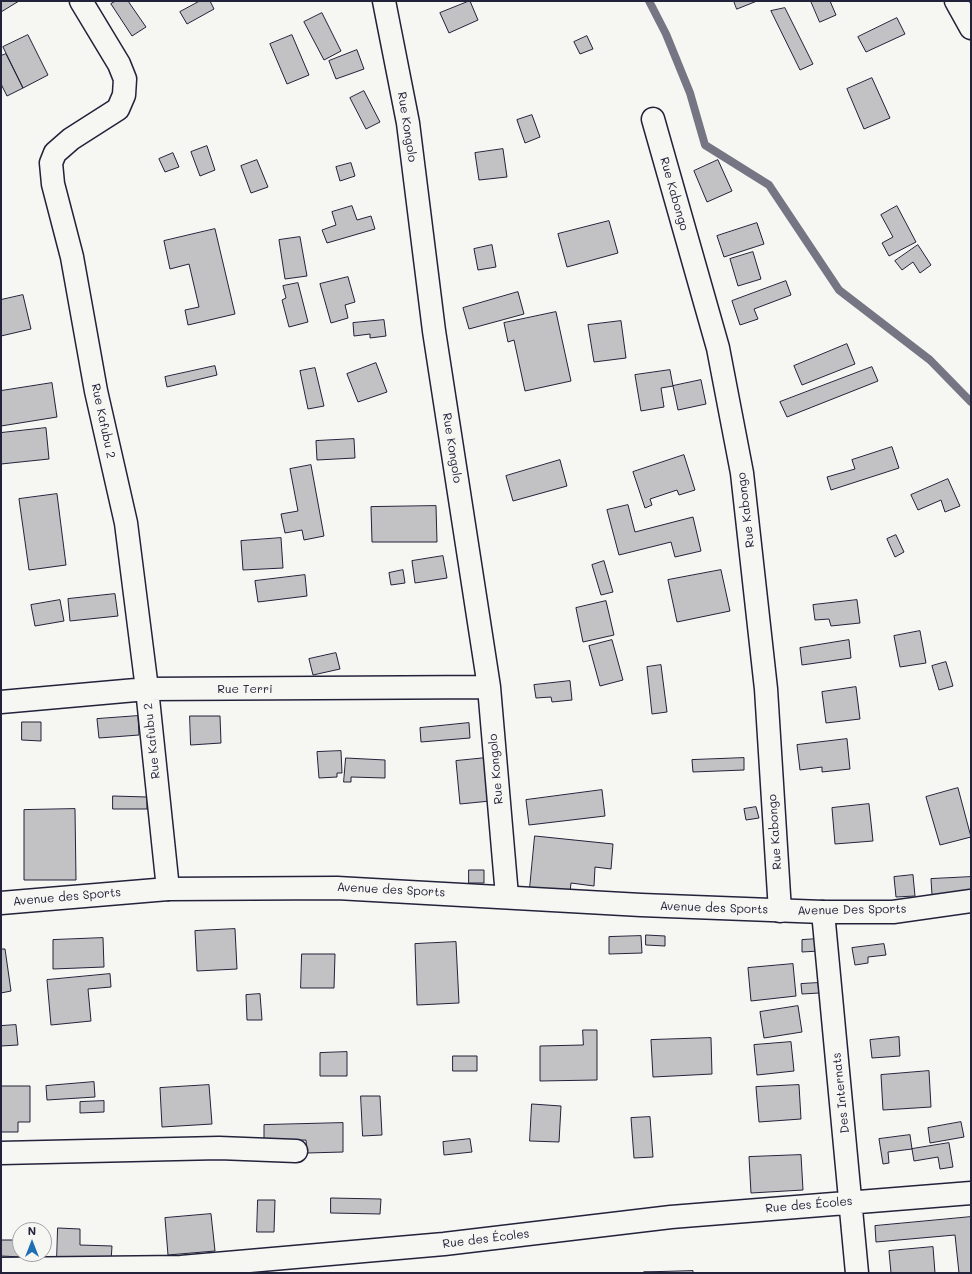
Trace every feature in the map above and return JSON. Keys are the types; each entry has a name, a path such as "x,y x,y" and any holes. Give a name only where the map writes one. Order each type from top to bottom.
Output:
{"street":[{"name":"Rue Kafubu 2","path":"81,1 119,64 125,80 124,95 118,109 71,139 55,153 51,163 54,184 72,257 96,391 126,523 147,690 168,889"},
{"name":"Rue Kongolo","path":"384,1 408,123 434,331 489,687 507,896"},
{"path":"956,1 971,28"},
{"name":"Rue Kabongo","path":"653,119 718,348 742,473 766,689 780,911"},
{"name":"Rue Terri","path":"1,702 147,690 489,687"},
{"name":"Avenue des Sports","path":"1,903 168,889 337,888 507,896 641,905 780,911"},
{"name":"Avenue Des Sports","path":"780,911 893,912 971,901"},
{"name":"Des Internats","path":"823,912 852,1202 857,1273"},
{"path":"1,1152 219,1148 296,1151"},
{"name":"Rue des Écoles","path":"1,1269 181,1267 444,1244 671,1217 971,1193"}],"building":[{"path":"1,1 19,1 1,12"},
{"path":"116,1 128,1 146,27 132,36 111,4"},
{"path":"200,1 210,1 214,9 187,24 180,12"},
{"path":"470,1 478,20 449,33 440,13"},
{"path":"734,1 757,1 737,9"},
{"path":"811,1 830,1 836,15 820,22"},
{"path":"785,8 813,64 800,70 771,11"},
{"path":"322,13 341,51 324,60 304,22"},
{"path":"897,18 905,34 866,52 858,37"},
{"path":"28,35 48,75 23,88 3,47"},
{"path":"292,35 309,75 287,84 270,44"},
{"path":"587,36 593,49 580,54 574,42"},
{"path":"357,50 364,69 336,79 329,61"},
{"path":"6,54 23,88 7,96 1,84 1,56"},
{"path":"872,78 890,118 864,129 847,89"},
{"path":"364,91 380,122 366,129 350,98"},
{"path":"532,115 540,137 525,143 517,120"},
{"path":"207,146 215,170 200,176 191,152"},
{"path":"503,149 507,177 479,180 475,153"},
{"path":"173,153 179,167 165,172 159,159"},
{"path":"257,160 268,187 251,193 241,166"},
{"path":"718,160 732,191 707,202 694,171"},
{"path":"351,163 355,176 340,181 336,167"},
{"path":"352,206 357,220 371,216 375,229 327,243 322,230 336,225 332,212"},
{"path":"897,206 916,242 889,256 882,243 893,237 881,215"},
{"path":"609,221 618,253 567,267 558,234"},
{"path":"757,223 764,244 724,257 717,236"},
{"path":"215,229 235,314 188,325 185,310 199,307 189,264 170,269 164,241"},
{"path":"300,237 307,276 285,279 279,240"},
{"path":"492,245 496,267 478,270 474,249"},
{"path":"918,245 931,265 920,273 913,262 902,270 895,261"},
{"path":"753,252 761,279 738,286 730,259"},
{"path":"348,277 355,302 345,305 348,318 331,323 320,284"},
{"path":"786,281 791,295 754,309 758,319 740,325 732,301"},
{"path":"298,283 308,322 289,327 282,300 286,298 283,286"},
{"path":"518,292 524,314 469,329 463,308"},
{"path":"23,295 31,329 1,336 1,300"},
{"path":"556,312 571,381 525,391 514,340 508,342 504,323"},
{"path":"384,320 386,336 370,338 370,334 354,336 353,323"},
{"path":"621,321 626,358 594,362 588,325"},
{"path":"847,344 855,364 802,385 794,366"},
{"path":"376,363 387,392 358,402 347,374"},
{"path":"215,366 217,375 167,387 165,377"},
{"path":"872,367 878,381 787,417 780,402"},
{"path":"315,368 324,406 308,409 300,371"},
{"path":"670,370 673,386 661,388 664,407 641,411 635,375"},
{"path":"701,380 706,404 678,410 673,386"},
{"path":"52,383 57,417 1,426 1,391"},
{"path":"46,428 49,459 1,464 1,433"},
{"path":"354,439 355,458 317,460 316,441"},
{"path":"892,447 899,468 831,490 827,477 855,469 852,460"},
{"path":"684,455 695,490 679,495 677,490 650,499 652,505 645,508 633,472"},
{"path":"560,460 567,486 513,501 506,476"},
{"path":"311,465 324,536 304,540 302,530 285,533 281,514 298,511 290,469"},
{"path":"948,479 960,506 945,512 941,500 918,510 911,495"},
{"path":"57,494 66,565 29,570 19,499"},
{"path":"628,505 635,532 693,517 701,551 675,557 671,542 619,555 607,510"},
{"path":"436,506 437,542 372,542 371,507"},
{"path":"896,535 904,552 895,557 887,539"},
{"path":"281,538 283,568 243,570 241,541"},
{"path":"443,556 447,578 415,583 412,561"},
{"path":"604,561 613,592 601,595 592,565"},
{"path":"403,570 405,583 391,585 389,573"},
{"path":"721,570 730,611 677,622 668,580"},
{"path":"305,575 307,596 258,602 255,581"},
{"path":"115,594 118,616 70,621 68,599"},
{"path":"60,600 64,621 35,626 31,605"},
{"path":"857,600 860,623 831,626 829,619 815,620 813,605"},
{"path":"606,601 614,635 583,642 576,608"},
{"path":"920,631 926,663 900,667 894,636"},
{"path":"612,640 623,680 600,686 589,646"},
{"path":"849,640 851,658 802,665 800,648"},
{"path":"336,653 340,669 313,675 309,659"},
{"path":"946,662 953,686 939,690 932,666"},
{"path":"661,665 667,712 652,714 647,667"},
{"path":"570,681 572,700 552,702 551,697 536,698 534,685"},
{"path":"856,687 860,719 826,723 822,692"},
{"path":"138,716 139,735 99,738 97,719"},
{"path":"190,716 220,716 221,743 191,745"},
{"path":"22,722 41,722 41,741 22,740"},
{"path":"469,723 470,738 421,742 420,728"},
{"path":"847,739 850,769 822,772 822,767 800,770 797,745"},
{"path":"341,751 342,773 337,773 337,777 319,778 317,752"},
{"path":"346,758 385,760 385,778 351,777 351,782 344,782"},
{"path":"486,758 490,801 460,804 456,761"},
{"path":"744,758 744,770 693,772 692,760"},
{"path":"958,788 971,837 940,845 926,797"},
{"path":"602,790 605,816 529,825 526,800"},
{"path":"113,796 147,797 147,809 113,809"},
{"path":"869,804 873,841 835,844 832,808"},
{"path":"756,807 759,818 746,820 744,809"},
{"path":"75,809 76,880 24,880 24,810"},
{"path":"535,836 613,844 611,869 595,867 594,886 571,883 570,892 530,888"},
{"path":"469,870 484,870 484,883 469,883"},
{"path":"913,875 915,896 896,897 894,877"},
{"path":"971,877 971,893 932,895 931,879"},
{"path":"235,929 237,969 197,971 195,931"},
{"path":"646,935 665,936 665,946 646,945"},
{"path":"641,936 642,953 609,954 609,937"},
{"path":"103,938 104,967 53,969 53,940"},
{"path":"818,939 819,951 802,952 802,940"},
{"path":"456,942 459,1003 417,1005 415,944"},
{"path":"884,944 886,955 868,957 868,963 855,965 852,948"},
{"path":"1,949 5,949 11,991 1,993"},
{"path":"302,954 335,954 334,988 301,988"},
{"path":"793,964 796,996 751,1001 748,968"},
{"path":"110,974 111,987 88,989 91,1021 51,1025 47,980"},
{"path":"818,983 819,993 802,994 801,984"},
{"path":"260,994 262,1020 247,1020 246,995"},
{"path":"798,1006 802,1032 764,1038 760,1012"},
{"path":"16,1025 18,1045 1,1046 1,1026"},
{"path":"583,1030 597,1030 597,1080 540,1081 540,1046 583,1045"},
{"path":"899,1037 900,1056 872,1058 870,1040"},
{"path":"711,1038 712,1074 653,1077 651,1040"},
{"path":"791,1042 794,1071 757,1075 754,1045"},
{"path":"347,1052 347,1076 320,1076 320,1053"},
{"path":"453,1056 477,1056 477,1071 453,1071"},
{"path":"929,1071 931,1107 883,1110 881,1075"},
{"path":"94,1082 95,1097 47,1100 46,1086"},
{"path":"209,1085 212,1124 162,1127 160,1088"},
{"path":"799,1085 801,1119 759,1122 756,1087"},
{"path":"1,1086 30,1086 30,1122 18,1122 18,1132 1,1132"},
{"path":"361,1096 380,1096 382,1135 363,1136"},
{"path":"104,1101 104,1112 80,1113 80,1102"},
{"path":"532,1104 561,1106 559,1142 530,1141"},
{"path":"650,1117 653,1157 634,1158 631,1118"},
{"path":"961,1122 964,1137 930,1143 928,1128"},
{"path":"343,1123 343,1152 307,1153 306,1140 264,1141 264,1125"},
{"path":"910,1135 912,1149 888,1152 889,1163 883,1164 879,1139"},
{"path":"470,1139 472,1152 444,1155 443,1142"},
{"path":"949,1143 953,1167 940,1169 938,1157 914,1161 912,1149"},
{"path":"801,1155 803,1190 751,1193 749,1157"},
{"path":"331,1198 381,1199 380,1214 331,1213"},
{"path":"258,1200 275,1200 274,1232 257,1232"},
{"path":"211,1214 215,1251 168,1255 165,1218"},
{"path":"971,1217 971,1273 959,1273 955,1235 876,1242 875,1226"},
{"path":"58,1228 80,1229 80,1245 112,1246 111,1261 57,1259"},
{"path":"1,1240 12,1240 12,1257 1,1256"},
{"path":"933,1247 935,1273 891,1273 889,1251"},
{"path":"693,1271 693,1273 644,1272"}],"waterway":[{"path":"649,1 666,34 690,93 705,145 769,185 839,290 930,360 971,402"}]}
